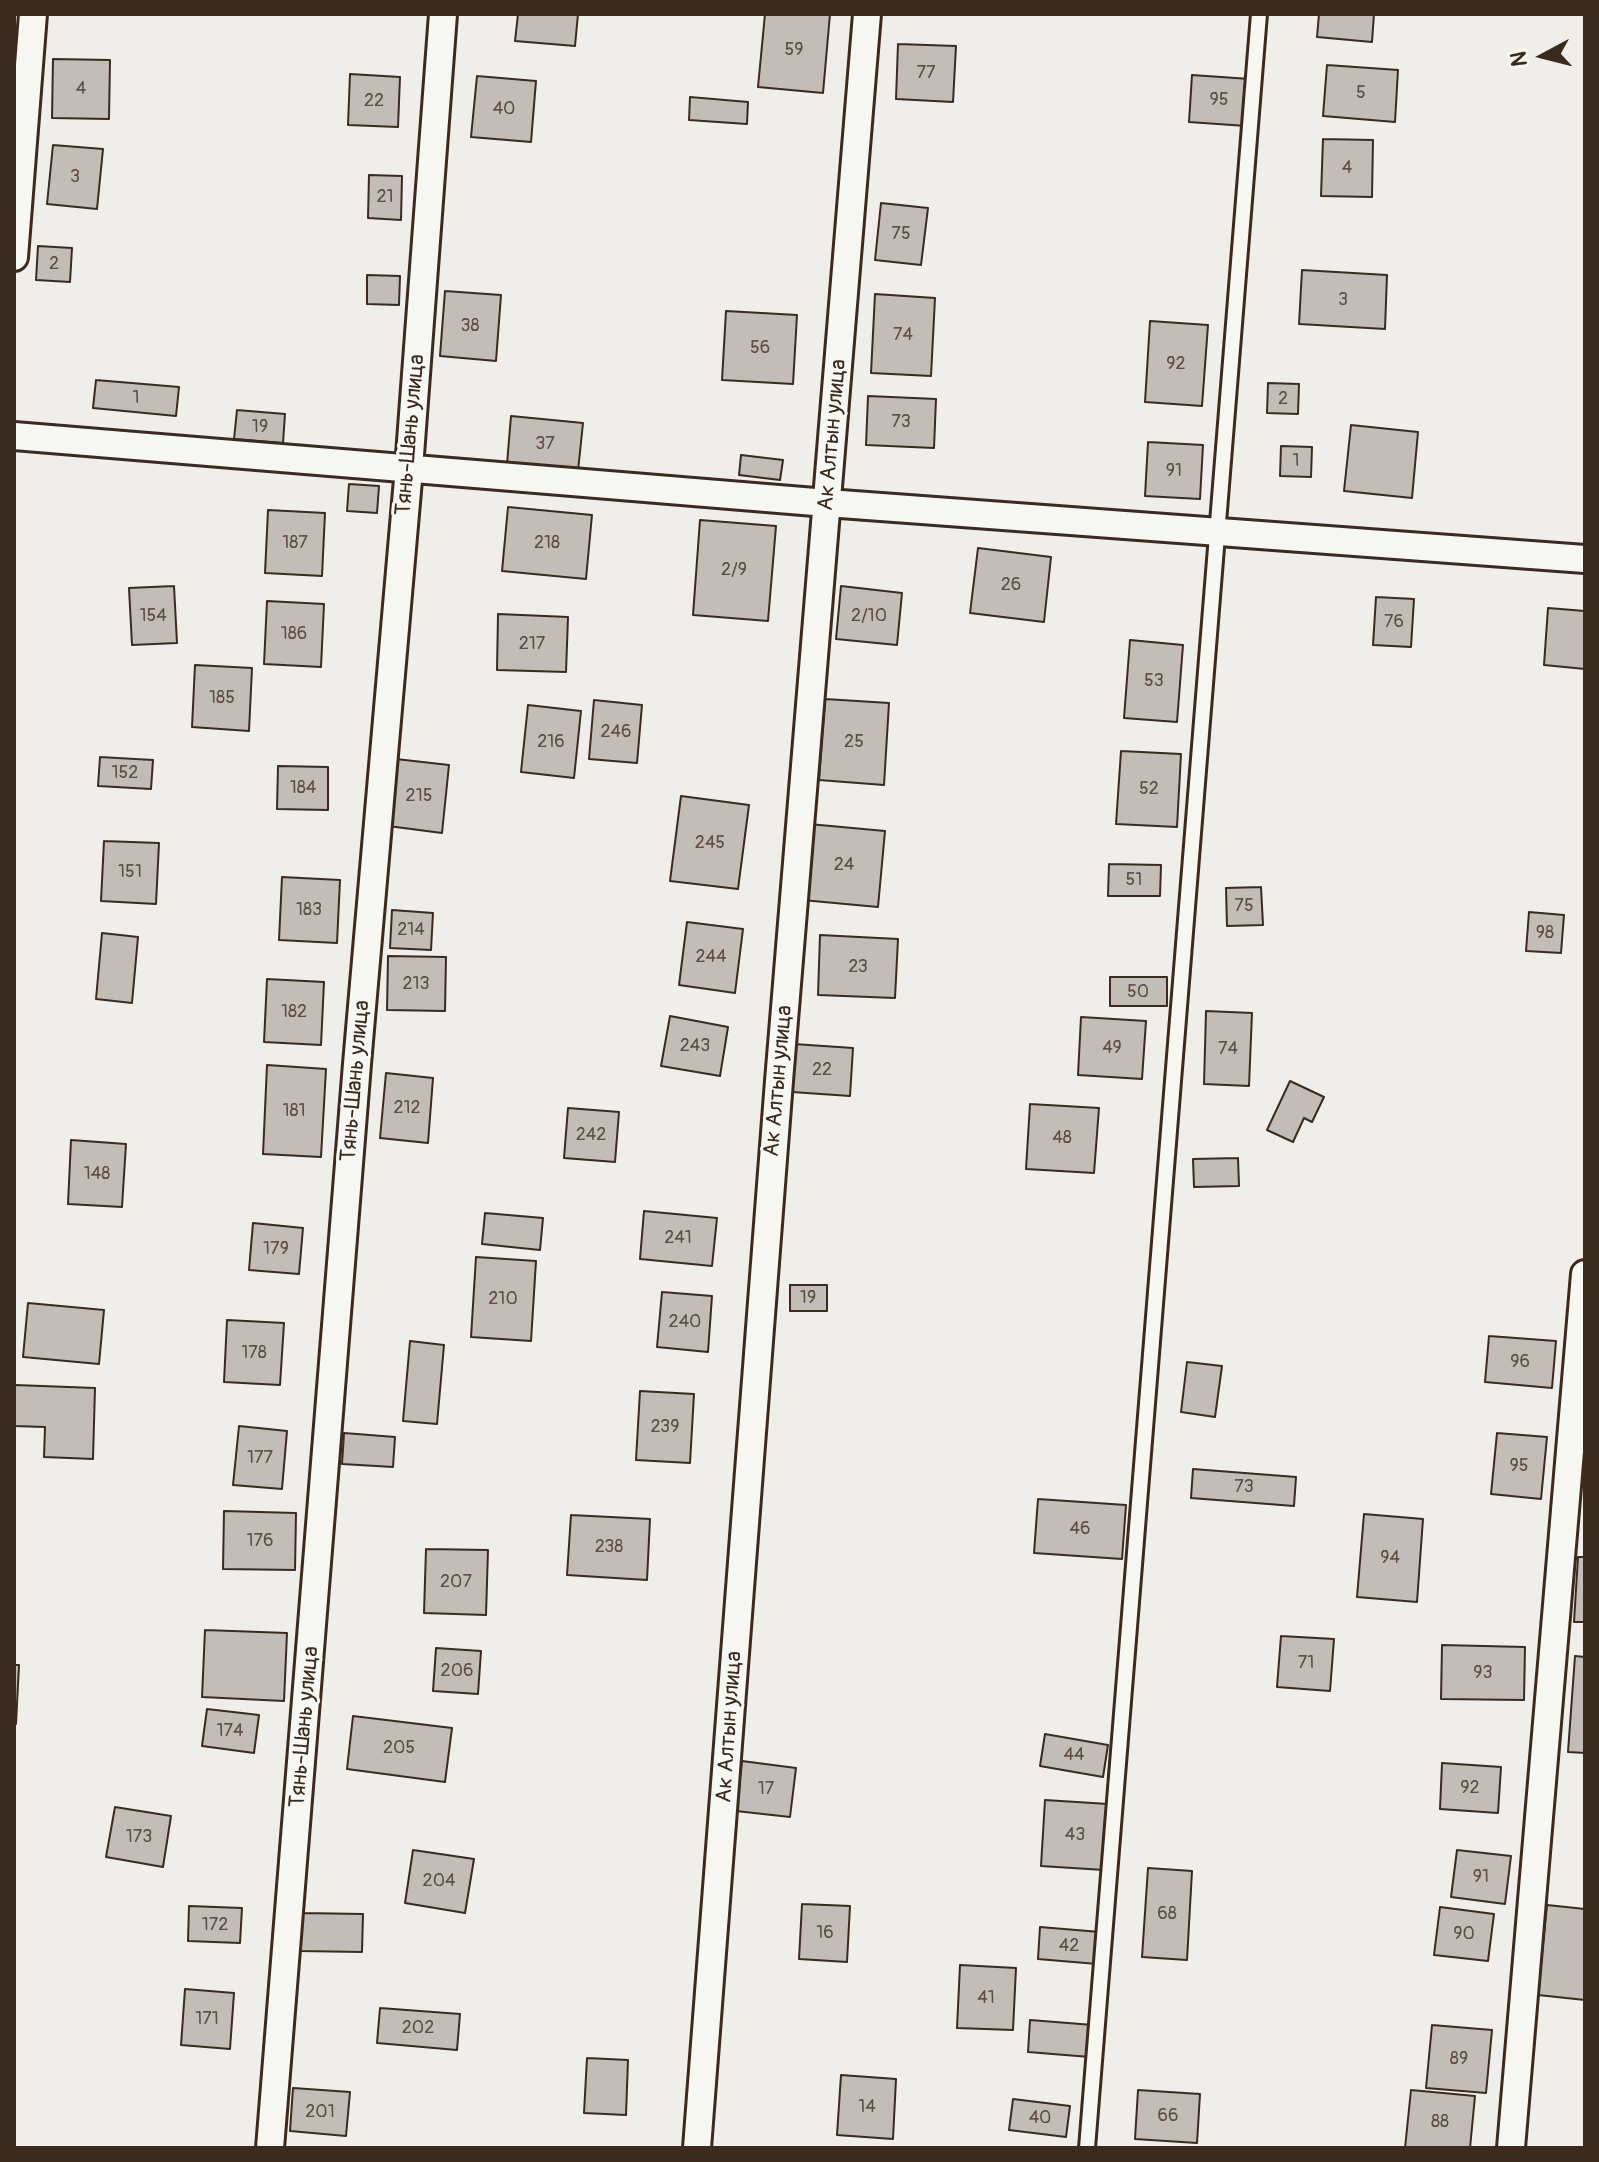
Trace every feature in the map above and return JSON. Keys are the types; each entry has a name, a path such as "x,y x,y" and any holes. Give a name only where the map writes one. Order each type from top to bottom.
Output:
{"street":[{"path":"14,257 33,14"},
{"name":"Тянь-Шань улица","path":"270,2148 409,468 443,14"},
{"name":"Ак Алтын улица","path":"697,2148 779,1081 867,14"},
{"path":"14,436 827,503 1585,559"},
{"path":"1511,2148 1585,1274"}],"lane":[{"path":"1087,2148 1259,14"}],"building":[{"path":"518,14 578,14 575,46 515,41"},
{"path":"765,14 830,14 823,93 758,87"},
{"path":"1319,14 1374,14 1372,42 1317,37"},
{"path":"898,44 956,46 953,102 896,99"},
{"path":"53,59 110,60 109,119 52,118"},
{"path":"1327,65 1398,70 1395,122 1323,116"},
{"path":"350,74 400,77 398,127 348,125"},
{"path":"1192,75 1250,79 1246,126 1189,122"},
{"path":"477,76 536,81 531,142 471,137"},
{"path":"690,97 748,102 747,124 689,120"},
{"path":"1323,139 1373,140 1372,197 1321,196"},
{"path":"53,145 103,149 97,209 47,204"},
{"path":"369,175 402,176 401,220 368,218"},
{"path":"881,203 928,208 921,265 875,260"},
{"path":"38,246 72,248 70,282 36,280"},
{"path":"1302,270 1387,275 1385,329 1299,324"},
{"path":"367,275 400,276 399,305 367,304"},
{"path":"445,291 501,295 496,361 440,356"},
{"path":"875,294 935,298 931,376 871,373"},
{"path":"726,311 797,315 793,384 722,380"},
{"path":"1150,321 1208,325 1202,406 1145,402"},
{"path":"96,380 179,387 176,416 93,408"},
{"path":"1268,383 1299,384 1298,414 1267,413"},
{"path":"868,396 936,399 934,448 866,445"},
{"path":"237,410 285,414 283,443 234,439"},
{"path":"511,416 583,423 578,471 507,464"},
{"path":"1351,425 1418,432 1412,498 1344,491"},
{"path":"1148,442 1203,445 1200,499 1145,496"},
{"path":"1281,446 1312,447 1311,477 1280,476"},
{"path":"741,455 783,460 780,480 739,475"},
{"path":"349,484 379,486 377,513 347,511"},
{"path":"508,507 592,515 586,579 502,571"},
{"path":"268,510 325,513 322,576 265,573"},
{"path":"700,520 776,526 768,621 693,615"},
{"path":"978,548 1051,557 1044,622 970,613"},
{"path":"174,586 177,643 132,645 129,588"},
{"path":"841,586 902,593 897,645 836,639"},
{"path":"1376,597 1414,599 1411,647 1373,645"},
{"path":"267,601 324,604 321,667 264,664"},
{"path":"1548,608 1585,611 1585,669 1544,665"},
{"path":"498,614 568,617 566,672 497,670"},
{"path":"1130,640 1183,645 1177,722 1124,718"},
{"path":"195,665 252,668 249,731 192,727"},
{"path":"825,699 889,703 884,785 819,780"},
{"path":"594,700 642,705 637,763 589,759"},
{"path":"528,705 581,711 574,778 521,772"},
{"path":"1121,751 1181,754 1177,827 1116,824"},
{"path":"100,757 153,760 151,789 98,786"},
{"path":"396,759 449,765 442,833 388,826"},
{"path":"278,766 328,767 328,810 277,809"},
{"path":"681,796 749,805 738,889 670,881"},
{"path":"809,824 885,831 878,907 802,900"},
{"path":"104,841 159,843 156,904 101,901"},
{"path":"1109,864 1161,865 1160,896 1108,896"},
{"path":"282,877 340,880 337,943 279,940"},
{"path":"1261,887 1263,925 1227,926 1226,888"},
{"path":"392,910 433,913 431,950 390,948"},
{"path":"1529,912 1564,915 1561,953 1526,951"},
{"path":"687,922 743,929 735,993 679,985"},
{"path":"102,933 138,937 132,1003 96,999"},
{"path":"820,935 898,939 895,998 818,995"},
{"path":"388,956 446,957 445,1011 387,1010"},
{"path":"1110,977 1167,977 1167,1006 1110,1006"},
{"path":"267,979 324,982 321,1045 264,1042"},
{"path":"1206,1011 1252,1013 1249,1086 1204,1084"},
{"path":"670,1016 728,1027 720,1076 661,1066"},
{"path":"1081,1017 1146,1021 1142,1079 1078,1075"},
{"path":"794,1044 853,1048 850,1096 792,1092"},
{"path":"267,1065 326,1069 321,1157 263,1154"},
{"path":"386,1073 433,1078 428,1143 380,1138"},
{"path":"1290,1081 1324,1097 1312,1122 1304,1118 1293,1142 1267,1130"},
{"path":"1030,1104 1099,1108 1094,1173 1026,1169"},
{"path":"568,1108 619,1112 615,1162 564,1158"},
{"path":"71,1140 126,1144 122,1207 68,1204"},
{"path":"1238,1158 1239,1186 1194,1187 1193,1159"},
{"path":"644,1211 717,1218 712,1266 640,1259"},
{"path":"485,1213 543,1218 540,1250 482,1244"},
{"path":"253,1223 303,1228 299,1274 249,1270"},
{"path":"476,1257 536,1261 531,1341 471,1337"},
{"path":"790,1285 827,1285 827,1311 790,1311"},
{"path":"662,1292 712,1296 708,1352 657,1347"},
{"path":"28,1303 104,1310 99,1364 23,1357"},
{"path":"227,1320 284,1323 280,1385 224,1382"},
{"path":"1489,1336 1556,1341 1552,1388 1485,1382"},
{"path":"410,1341 444,1345 437,1424 403,1421"},
{"path":"1187,1362 1222,1366 1215,1417 1181,1412"},
{"path":"15,1385 95,1388 93,1459 44,1457 45,1427 14,1426"},
{"path":"640,1391 694,1394 690,1463 636,1460"},
{"path":"239,1426 287,1431 282,1489 233,1485"},
{"path":"344,1433 395,1437 393,1467 342,1464"},
{"path":"1497,1433 1547,1437 1541,1499 1491,1494"},
{"path":"1193,1469 1296,1477 1294,1506 1191,1498"},
{"path":"1038,1499 1126,1505 1122,1559 1034,1553"},
{"path":"224,1511 296,1513 295,1570 223,1569"},
{"path":"1364,1514 1423,1519 1417,1602 1357,1597"},
{"path":"571,1515 650,1519 647,1580 567,1575"},
{"path":"426,1549 488,1550 486,1615 424,1613"},
{"path":"1578,1557 1585,1557 1585,1622 1574,1622"},
{"path":"205,1630 287,1633 284,1701 202,1697"},
{"path":"1281,1636 1334,1639 1330,1691 1277,1687"},
{"path":"1442,1645 1525,1647 1524,1700 1441,1699"},
{"path":"436,1648 481,1651 478,1694 433,1691"},
{"path":"1575,1656 1585,1657 1585,1753 1568,1752"},
{"path":"14,1665 19,1665 16,1724 14,1724"},
{"path":"207,1709 259,1715 254,1753 202,1746"},
{"path":"353,1716 452,1728 445,1782 347,1769"},
{"path":"1045,1734 1108,1745 1103,1777 1040,1766"},
{"path":"742,1761 796,1768 790,1817 736,1811"},
{"path":"1442,1763 1501,1767 1498,1813 1440,1809"},
{"path":"1045,1800 1108,1804 1104,1870 1041,1866"},
{"path":"115,1807 171,1816 163,1867 106,1857"},
{"path":"413,1850 474,1859 465,1913 405,1903"},
{"path":"1457,1850 1511,1856 1505,1904 1451,1897"},
{"path":"1148,1868 1192,1871 1187,1960 1142,1957"},
{"path":"802,1904 850,1906 847,1962 799,1959"},
{"path":"1547,1905 1585,1909 1585,2000 1538,1995"},
{"path":"189,1906 242,1908 240,1943 188,1941"},
{"path":"1440,1907 1494,1914 1488,1961 1434,1955"},
{"path":"301,1913 363,1914 362,1952 300,1951"},
{"path":"1040,1927 1100,1932 1097,1964 1038,1959"},
{"path":"960,1965 1016,1968 1013,2030 957,2028"},
{"path":"185,1989 234,1993 230,2049 181,2045"},
{"path":"380,2008 460,2014 457,2050 377,2043"},
{"path":"1030,2020 1093,2025 1090,2057 1028,2052"},
{"path":"1432,2025 1492,2030 1486,2093 1426,2088"},
{"path":"587,2058 628,2060 626,2115 584,2113"},
{"path":"841,2075 896,2079 893,2139 837,2135"},
{"path":"293,2088 350,2092 346,2136 290,2131"},
{"path":"1138,2090 1200,2094 1197,2143 1135,2139"},
{"path":"1411,2090 1475,2096 1470,2148 1405,2148"},
{"path":"1013,2099 1070,2106 1066,2137 1009,2130"}]}
